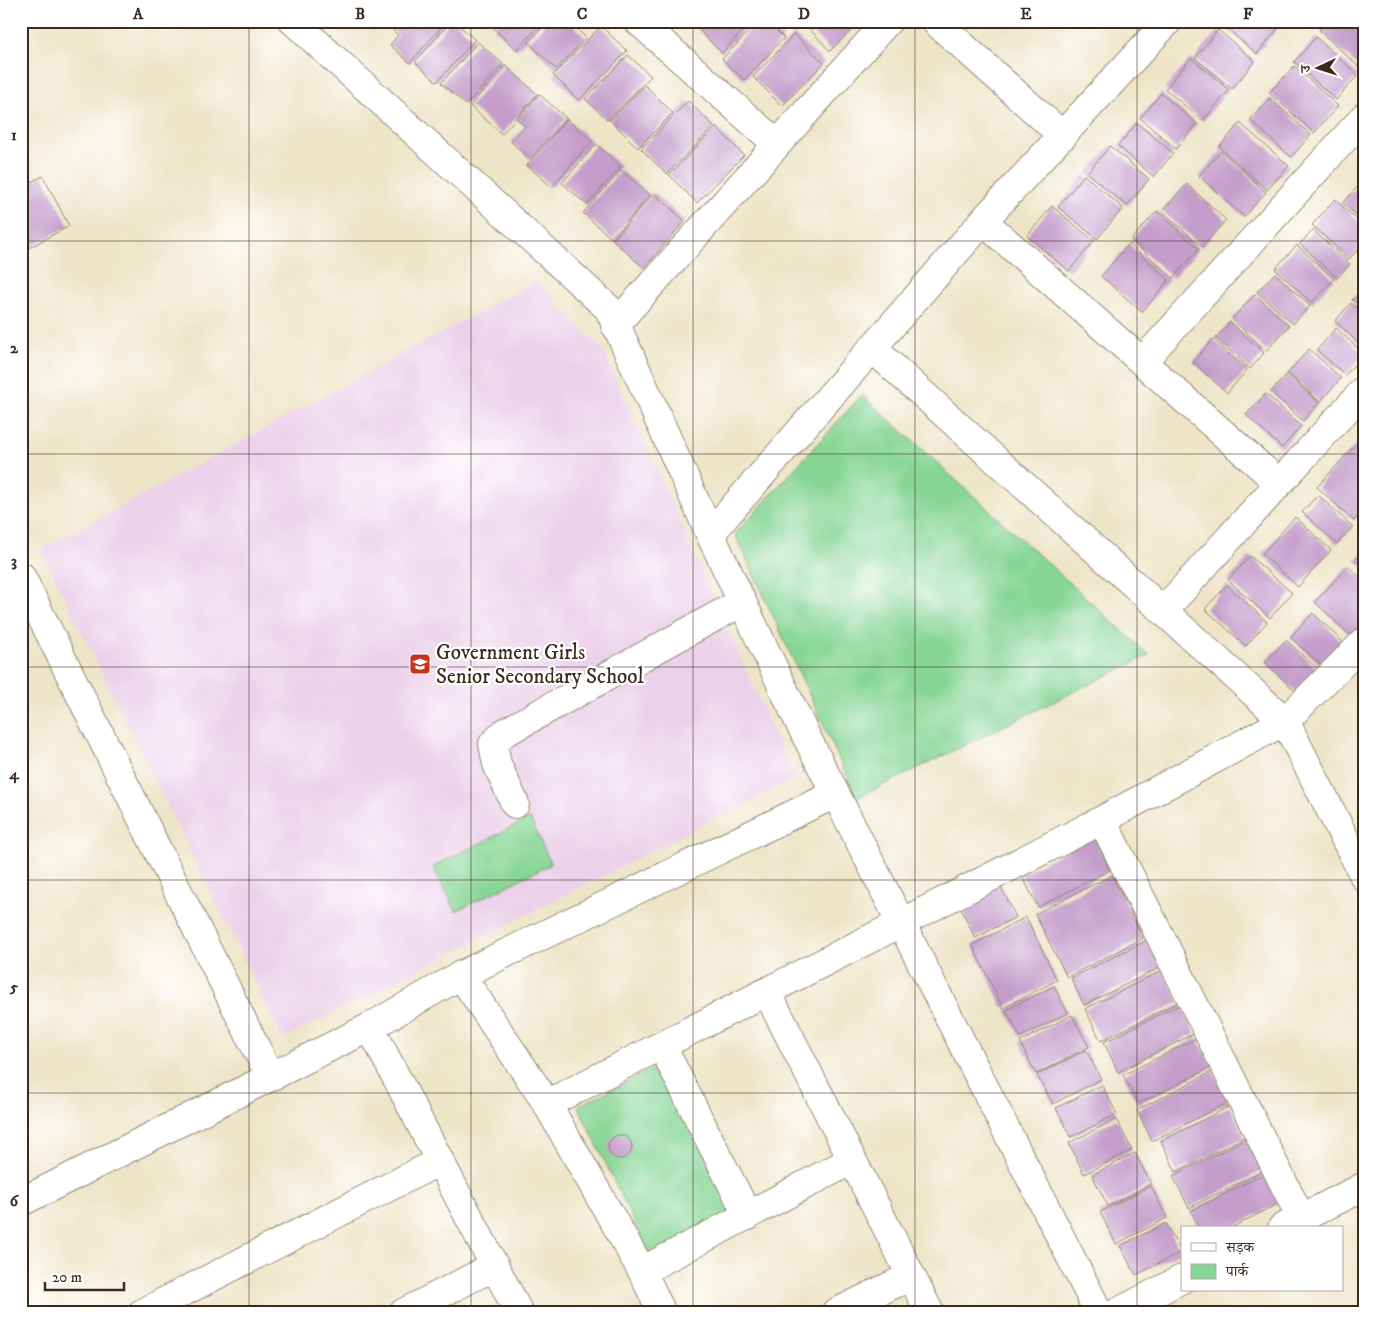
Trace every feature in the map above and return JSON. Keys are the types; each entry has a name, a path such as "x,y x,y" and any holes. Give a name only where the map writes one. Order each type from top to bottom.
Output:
{"street":[{"path":"293,21 609,309 710,534 800,726 1098,1313"},
{"path":"638,21 777,144"},
{"path":"615,325 888,21"},
{"path":"935,21 1063,136"},
{"path":"710,534 983,221 1168,21"},
{"path":"1142,362 1365,116"},
{"path":"983,221 1279,483"},
{"path":"873,349 1285,721 1365,878"},
{"path":"1163,612 1365,388"},
{"path":"21,576 270,1076"},
{"path":"515,804 497,764 493,744 504,733 742,602"},
{"path":"547,1104 1102,820 1285,721 1365,641"},
{"path":"21,1202 370,1027 461,975 835,794"},
{"path":"1102,820 1292,1223 1365,1186"},
{"path":"461,975 547,1104 642,1271 662,1313"},
{"path":"767,992 930,1313"},
{"path":"370,1027 519,1313"},
{"path":"662,1046 748,1216"},
{"path":"642,1271 852,1160"},
{"path":"142,1313 440,1161"},
{"path":"403,1313 495,1266"},
{"path":"835,1313 911,1276"},
{"path":"1116,1313 1181,1280"}],"shaded area":[{"name":"Government Girls Senior Secondary School","path":"536,281 604,352 794,778 283,1039 41,550"}],"green space":[{"path":"862,395 1149,655 857,798 735,534"},
{"path":"530,818 551,864 456,911 433,867"},
{"path":"661,1065 734,1214 650,1255 578,1106"}],"building":[{"path":"363,21 381,21 373,30"},
{"path":"385,21 447,21 410,63 390,45 398,35"},
{"path":"451,21 454,21 475,40 437,82 415,62"},
{"path":"500,21 543,21 517,50 494,29"},
{"path":"548,21 569,21 586,38 556,69 528,42"},
{"path":"698,21 752,21 722,53 694,25"},
{"path":"759,21 767,21 784,38 744,80 722,59"},
{"path":"802,21 861,21 830,51"},
{"path":"1218,21 1284,21 1257,54"},
{"path":"1327,21 1353,21 1365,32 1365,61 1359,67 1319,30"},
{"path":"601,26 627,51 579,101 553,75"},
{"path":"1218,30 1255,61 1232,89 1195,58"},
{"path":"794,34 824,63 782,106 753,77"},
{"path":"1316,37 1358,75 1336,100 1294,62"},
{"path":"478,42 503,64 466,105 441,83"},
{"path":"628,55 651,76 608,120 585,99"},
{"path":"1191,58 1229,90 1203,121 1165,89"},
{"path":"505,65 537,94 502,134 470,106"},
{"path":"1294,66 1338,106 1314,133 1269,93"},
{"path":"645,85 673,113 638,148 610,120"},
{"path":"1161,93 1197,124 1176,149 1140,118"},
{"path":"539,94 566,118 530,159 511,142 525,126 517,119"},
{"path":"1270,98 1311,135 1291,157 1250,120"},
{"path":"688,101 714,126 667,174 641,149"},
{"path":"567,119 592,141 552,187 527,165"},
{"path":"1137,123 1173,153 1154,177 1118,146"},
{"path":"1240,123 1289,166 1267,190 1219,147"},
{"path":"716,127 744,155 697,203 669,175"},
{"path":"596,144 621,166 587,205 562,183"},
{"path":"1110,146 1149,179 1127,206 1087,173"},
{"path":"1221,151 1266,192 1244,217 1199,176"},
{"path":"621,170 650,195 612,239 583,213"},
{"path":"1084,175 1123,208 1097,239 1058,207"},
{"path":"43,176 69,226 21,252 21,187"},
{"path":"1187,184 1226,220 1202,247 1162,211"},
{"path":"1359,185 1365,190 1365,222 1343,203"},
{"path":"654,193 685,221 644,268 613,240"},
{"path":"1335,199 1365,227 1365,243 1349,259 1312,225"},
{"path":"1052,206 1094,241 1069,271 1027,236"},
{"path":"1157,211 1199,249 1173,278 1131,240"},
{"path":"1313,230 1350,264 1337,278 1300,244"},
{"path":"1129,244 1169,280 1142,312 1101,276"},
{"path":"1297,245 1334,279 1312,303 1275,269"},
{"path":"1275,273 1310,306 1293,324 1257,292"},
{"path":"1365,286 1365,312 1352,300"},
{"path":"1255,294 1289,326 1266,351 1232,319"},
{"path":"1351,303 1365,315 1365,349 1335,321"},
{"path":"1230,322 1264,353 1250,369 1216,338"},
{"path":"1336,328 1364,354 1345,375 1317,350"},
{"path":"1213,339 1247,370 1227,393 1193,362"},
{"path":"1309,349 1341,378 1320,402 1288,373"},
{"path":"1287,374 1319,403 1303,421 1271,392"},
{"path":"1266,394 1301,426 1282,448 1246,415"},
{"path":"1356,444 1365,451 1365,509 1354,521 1317,487"},
{"path":"1318,495 1353,527 1337,544 1302,512"},
{"path":"1295,517 1331,550 1298,587 1262,554"},
{"path":"1365,550 1365,570 1355,560"},
{"path":"1250,556 1292,593 1270,618 1228,580"},
{"path":"1348,566 1365,582 1365,619 1350,635 1315,602"},
{"path":"1227,585 1267,622 1246,646 1205,609"},
{"path":"1313,613 1344,643 1322,666 1290,637"},
{"path":"1286,640 1320,671 1298,694 1265,662"},
{"path":"1094,837 1110,870 1038,907 1021,874"},
{"path":"1112,875 1143,938 1067,977 1035,914"},
{"path":"999,883 1016,917 975,938 959,904"},
{"path":"1026,917 1057,980 1003,1008 972,945"},
{"path":"1147,940 1161,967 1084,1005 1071,978"},
{"path":"1163,970 1179,1002 1101,1041 1085,1009"},
{"path":"1054,986 1068,1013 1020,1037 1006,1010"},
{"path":"1181,1004 1195,1033 1118,1072 1104,1042"},
{"path":"1072,1015 1089,1047 1036,1074 1020,1042"},
{"path":"1197,1038 1212,1067 1138,1104 1123,1075"},
{"path":"1086,1050 1101,1079 1053,1104 1037,1075"},
{"path":"1213,1071 1229,1102 1152,1141 1137,1110"},
{"path":"1102,1085 1117,1114 1071,1137 1056,1108"},
{"path":"1230,1106 1245,1137 1176,1172 1161,1141"},
{"path":"1116,1119 1132,1150 1084,1174 1069,1143"},
{"path":"620,1135 625,1136 631,1142 631,1152 625,1158 620,1159 615,1158 609,1152 608,1147 609,1142 615,1136"},
{"path":"1248,1138 1264,1170 1189,1208 1173,1176"},
{"path":"1135,1153 1151,1184 1108,1206 1092,1175"},
{"path":"1267,1172 1281,1202 1235,1226 1198,1226 1191,1211"},
{"path":"1151,1186 1167,1218 1116,1244 1100,1212"},
{"path":"1166,1223 1181,1252 1136,1275 1120,1246"}],"place":[{"name":"Government Girls Senior Secondary School","path":"420,664"}]}
